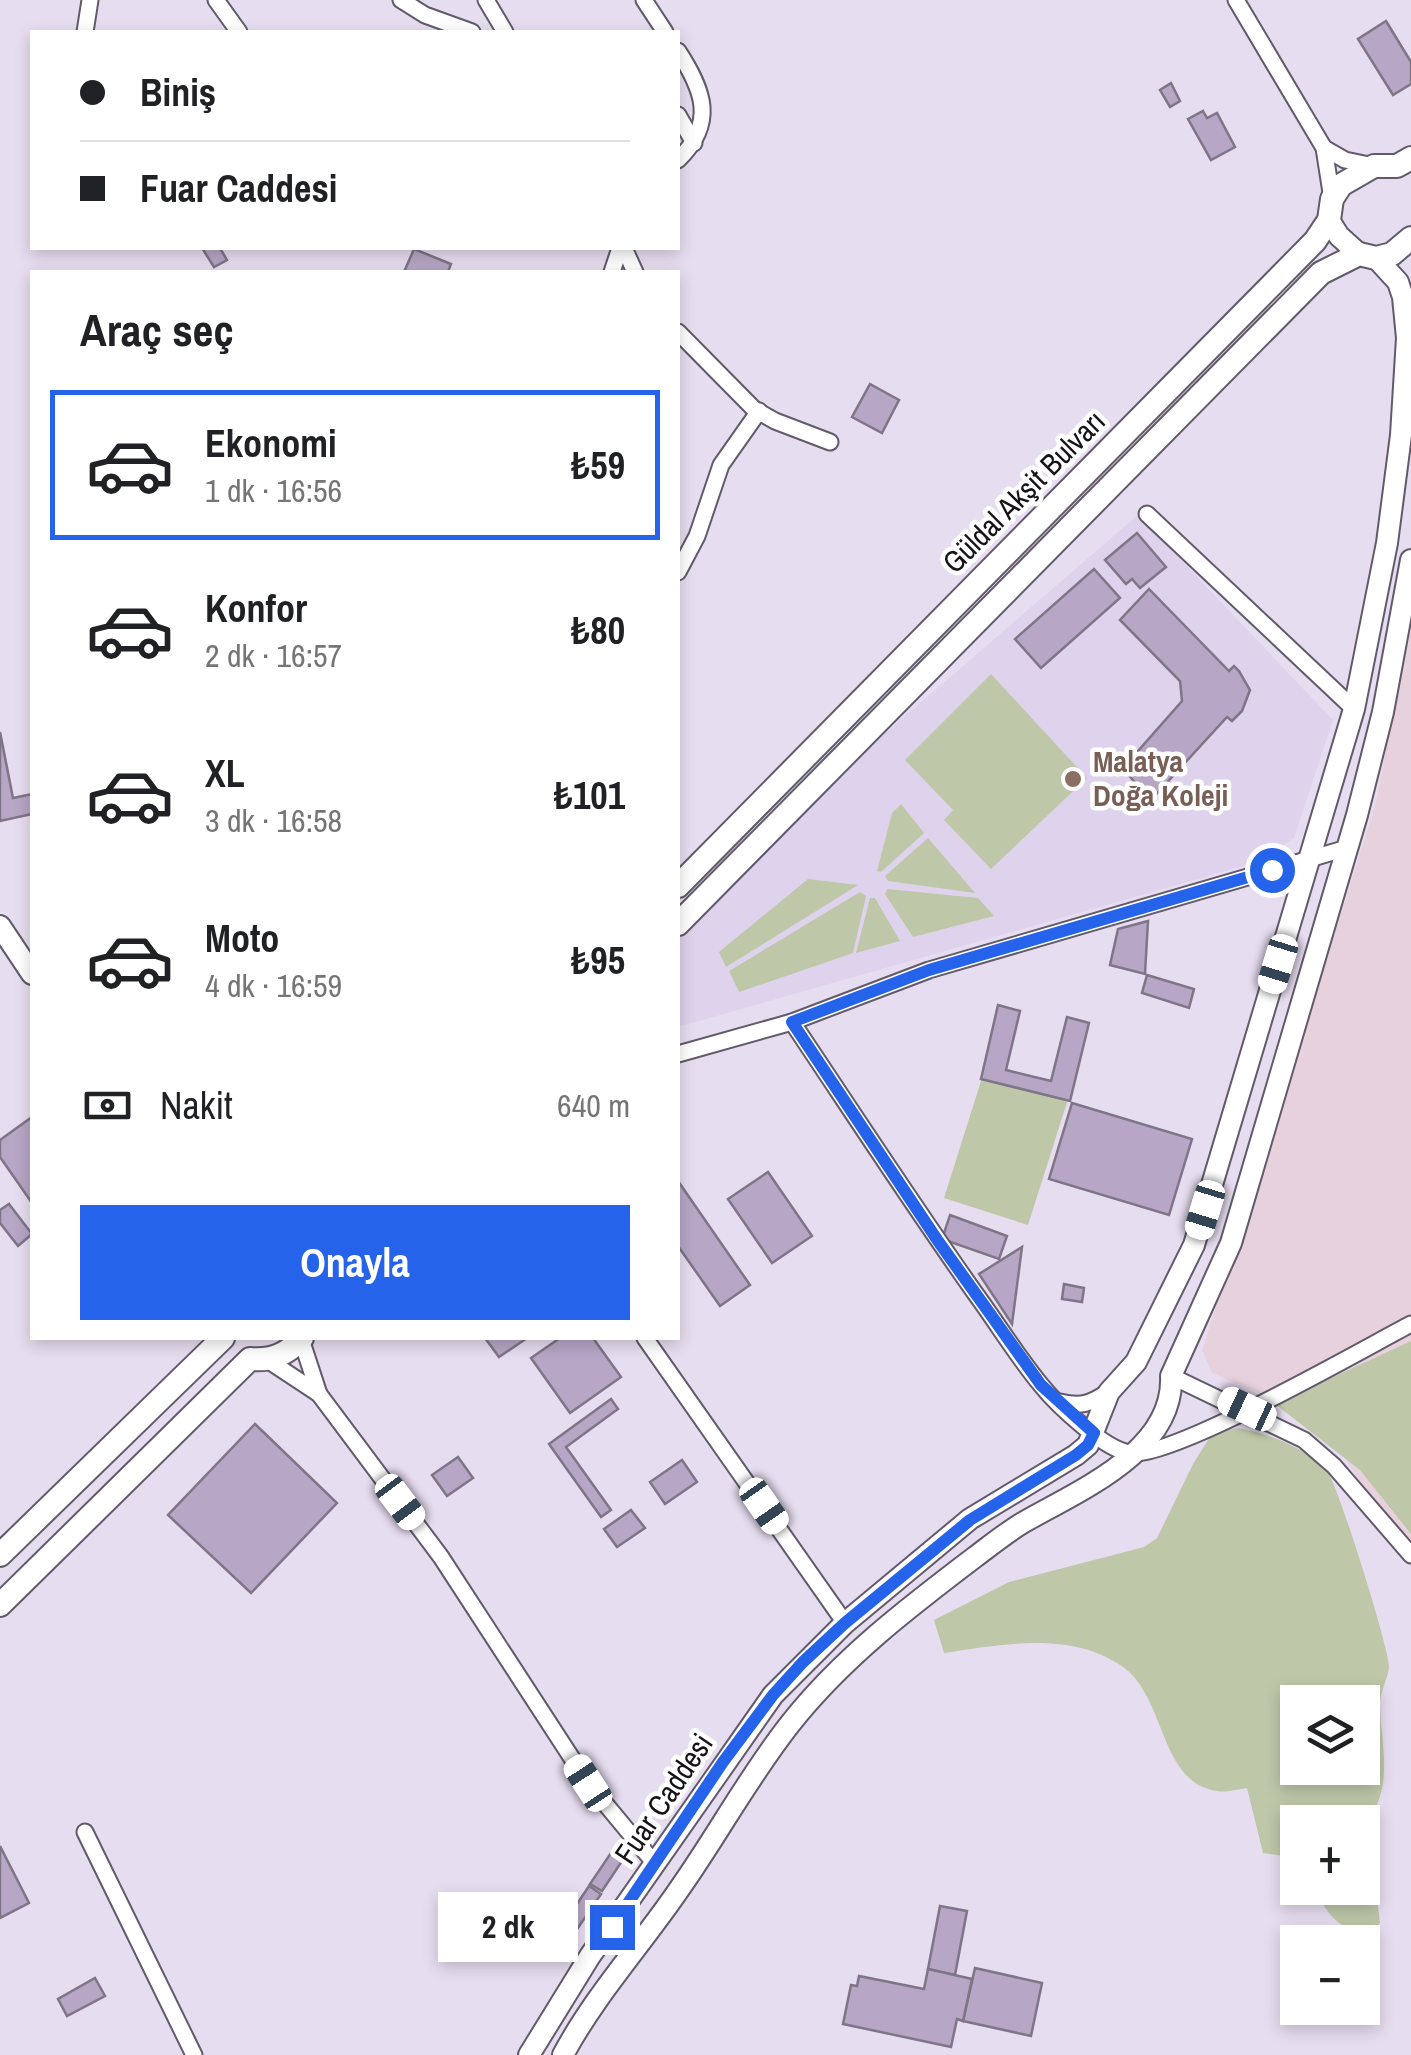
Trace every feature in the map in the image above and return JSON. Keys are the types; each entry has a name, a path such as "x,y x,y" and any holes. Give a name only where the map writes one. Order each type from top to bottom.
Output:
{"main road":[{"name":"Güldal Akşit Bulvarı","path":"680,884 1301,256 1353,176 1398,167"},
{"name":"Güldal Akşit Bulvarı","path":"680,922 1321,273 1368,256 1392,254 1411,238"},
{"path":"0,1555 224,1340"},
{"path":"0,1605 260,1360 288,1351 300,1340"}],"street":[{"path":"85,30 90,0"},
{"path":"401,0 424,14 467,30"},
{"path":"486,0 504,30"},
{"path":"644,0 665,30"},
{"path":"1236,0 1324,148 1330,209"},
{"path":"225,4 238,30"},
{"path":"680,54 696,79 702,100 702,124 694,143 680,158"},
{"path":"680,118 694,143"},
{"path":"1324,148 1345,160 1398,167"},
{"name":"Fuar Caddesi","path":"529,2055 590,1956 773,1695 845,1623 970,1520 1088,1445 1109,1392 1136,1362 1194,1244 1354,709 1387,543 1408,338 1403,297 1398,282 1339,236 1330,209"},
{"path":"680,334 759,412 830,442"},
{"path":"680,568 697,536 721,466 759,412"},
{"path":"1147,514 1354,709"},
{"path":"563,2055 590,2010 682,1886 750,1780 816,1694 876,1635 975,1557 1018,1526 1116,1469 1155,1430 1172,1391 1171,1376 1230,1243 1347,848 1383,712 1411,560"},
{"path":"680,1053 792,1022 929,970 1347,848"},
{"path":"0,926 30,971"},
{"path":"792,1022 938,1241 1041,1385 1094,1433 1120,1450 1132,1454 1156,1451 1411,1324"},
{"path":"229,1340 319,1394"},
{"path":"303,1340 319,1394 441,1557 588,1783 656,1864"},
{"path":"646,1340 845,1623"},
{"path":"1136,1362 1157,1361 1171,1376 1247,1409 1304,1440 1334,1466 1411,1555"},
{"path":"1056,1401 1079,1406 1109,1392"},
{"path":"85,1832 194,2055"}],"shaded area":[{"name":"Malatya Doğa Koleji","path":"1138,515 1333,720 1294,838 1254,863 680,1026 680,937 743,856"},
{"path":"1411,614 1411,1560 1320,1419 1212,1373 1202,1350 1376,803"}],"green space":[{"path":"991,674 1087,778 991,869 944,820 953,810 905,760"},
{"path":"901,804 924,833 881,872 877,871 892,813"},
{"path":"928,838 975,893 888,881 885,876"},
{"path":"808,879 858,885 726,967 719,952"},
{"path":"887,889 978,898 994,916 913,937 885,894"},
{"path":"860,892 866,896 853,953 739,992 729,971"},
{"path":"870,898 875,898 900,941 856,953"},
{"path":"987,1062 1071,1090 1028,1225 944,1198"},
{"path":"1411,1341 1411,1534 1360,1470 1275,1404"},
{"path":"1239,1428 1286,1443 1318,1462 1327,1471 1341,1504 1387,1654 1389,1667 1380,1704 1383,1779 1377,1805 1280,1805 1280,1856 1263,1853 1247,1788 1217,1791 1198,1785 1184,1772 1148,1698 1123,1667 1082,1648 1059,1644 1013,1644 944,1653 934,1620 1009,1582 1144,1547 1157,1538 1213,1432"},
{"path":"1378,1905 1380,1923 1344,1925 1324,1906"}],"building":[{"path":"1386,21 1411,62 1411,84 1393,95 1358,39"},
{"path":"1171,83 1180,101 1170,107 1160,90"},
{"path":"1203,111 1207,118 1217,113 1235,147 1211,160 1188,119"},
{"path":"203,250 221,250 227,260 214,267"},
{"path":"414,250 451,264 449,270 405,270"},
{"path":"870,384 899,400 882,433 852,417"},
{"path":"1137,533 1166,567 1140,588 1132,579 1126,584 1105,560"},
{"path":"1094,569 1120,598 1041,668 1015,639"},
{"path":"1149,589 1229,671 1234,666 1239,671 1250,690 1242,711 1232,721 1227,717 1150,801 1123,768 1182,701 1180,681 1120,620"},
{"path":"0,732 13,798 30,794 30,814 0,821"},
{"path":"1148,921 1145,974 1110,965 1118,929"},
{"path":"1147,975 1194,989 1189,1008 1142,993"},
{"path":"998,1005 1020,1011 1006,1070 1051,1081 1067,1017 1089,1023 1070,1101 981,1079"},
{"path":"1072,1103 1192,1139 1169,1215 1049,1179"},
{"path":"30,1118 30,1200 0,1157 0,1140"},
{"path":"768,1172 812,1236 772,1263 728,1199"},
{"path":"680,1184 750,1285 720,1306 680,1249"},
{"path":"9,1204 30,1231 18,1246 0,1223 0,1210"},
{"path":"950,1215 1007,1236 999,1259 942,1239"},
{"path":"1022,1247 1012,1324 979,1274"},
{"path":"1064,1284 1084,1288 1082,1302 1062,1299"},
{"path":"486,1340 524,1340 499,1357"},
{"path":"557,1340 594,1340 621,1377 570,1413 531,1358"},
{"path":"611,1399 618,1409 566,1447 611,1510 601,1517 549,1444"},
{"path":"255,1424 337,1503 251,1593 168,1515"},
{"path":"458,1457 473,1478 447,1496 432,1475"},
{"path":"682,1460 697,1482 665,1504 650,1482"},
{"path":"631,1510 645,1528 617,1547 604,1529"},
{"path":"0,1846 29,1903 0,1918"},
{"path":"613,1850 624,1858 602,1891 590,1884"},
{"path":"589,1886 601,1894 569,1941 557,1934"},
{"path":"940,1906 967,1911 955,1975 928,1969"},
{"path":"975,1968 1042,1983 1031,2036 963,2021"},
{"path":"928,1969 972,1979 963,2021 957,2019 951,2047 843,2024 851,1985 857,1986 859,1976 924,1989"},
{"path":"95,1978 105,1996 67,2016 58,1999"}],"place":[{"name":"Malatya Doğa Koleji","path":"1073,779"}],"route":[{"path":"612,1927 723,1762 803,1662 904,1572 970,1520 1076,1455 1094,1433 1041,1385 938,1241 792,1022 929,970 1272,870"}]}
